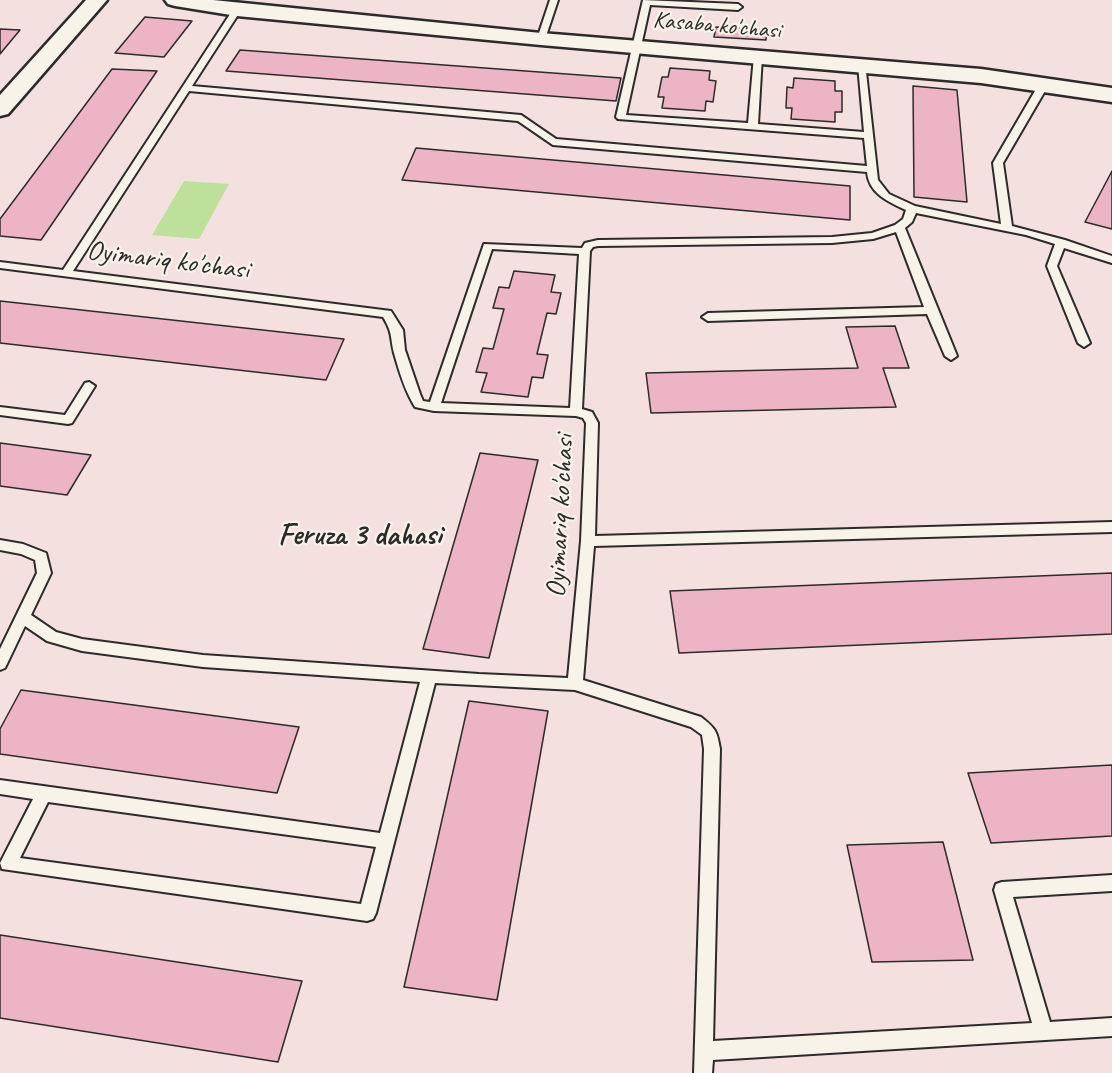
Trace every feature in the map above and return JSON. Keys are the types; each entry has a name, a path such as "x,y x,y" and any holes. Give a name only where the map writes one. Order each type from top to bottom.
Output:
{"street":[{"path":"3,102 97,0"},
{"name":"Kasaba ko'chasi","path":"175,0 237,10 540,39 862,65 1044,84 1112,95"}],"lane":[{"path":"540,39 554,0"},
{"path":"738,7 646,2 621,117 868,135"},
{"path":"66,273 237,10"},
{"path":"753,126 758,56"},
{"path":"862,65 873,180 885,196 912,209 1007,228 1060,242 1112,260"},
{"path":"1007,228 998,163 1044,84"},
{"path":"185,88 521,118 553,142 872,169"},
{"path":"576,412 585,251 589,245 598,243 832,240 873,236 899,227 908,220 912,209"},
{"path":"899,227 951,356"},
{"path":"1060,242 1052,266 1084,343"},
{"path":"434,407 488,246 585,251"},
{"name":"Oyimariq ko'chasi","path":"0,265 387,314 397,330 399,350 419,404 434,407 576,412 588,415 592,423 588,541 575,684"},
{"path":"708,317 931,310"},
{"path":"0,411 68,420 89,386"},
{"path":"588,541 1112,527"},
{"path":"0,545 23,549 41,557 44,573 0,663"},
{"path":"24,618 52,637 82,645 203,661 429,677 575,684 696,722 709,732 712,749 704,1073"},
{"path":"44,794 8,864 367,913 429,677"},
{"path":"0,787 386,841"},
{"path":"1044,1031 1002,890 1112,883"},
{"path":"704,1051 1112,1027"}],"green space":[{"path":"184,181 229,184 199,239 152,235"}],"building":[{"path":"145,17 192,21 164,57 115,53"},
{"path":"716,27 767,30 766,40 714,37"},
{"path":"0,29 20,30 0,54"},
{"path":"240,50 621,78 616,101 226,71"},
{"path":"670,68 710,71 709,80 716,81 713,102 706,101 705,111 662,108 664,97 658,97 662,77 668,77"},
{"path":"112,69 157,71 41,240 0,236 0,219"},
{"path":"794,78 835,81 835,91 842,91 842,112 835,112 835,122 791,119 792,108 786,108 787,87 793,88"},
{"path":"913,86 957,90 967,202 914,197"},
{"path":"416,148 850,186 850,220 402,180"},
{"path":"1112,171 1112,229 1085,222"},
{"path":"514,271 555,275 551,292 561,293 556,314 547,313 537,354 548,355 543,378 532,377 528,397 481,392 487,373 476,372 483,348 493,349 504,309 493,308 499,287 509,288"},
{"path":"0,301 344,339 326,380 0,343"},
{"path":"895,326 909,368 883,368 896,407 651,413 646,373 858,368 846,327"},
{"path":"0,443 91,455 67,495 0,486"},
{"path":"480,453 538,460 489,658 423,649"},
{"path":"1112,573 1112,634 679,653 670,591"},
{"path":"21,690 299,727 277,793 0,754 0,729"},
{"path":"469,701 548,711 497,1000 404,987"},
{"path":"1112,765 1112,836 991,843 968,773"},
{"path":"943,842 973,960 872,962 847,845"},
{"path":"0,935 302,981 278,1062 0,1018"}],"district":[{"name":"Feruza 3 dahasi","path":"360,536"}]}
